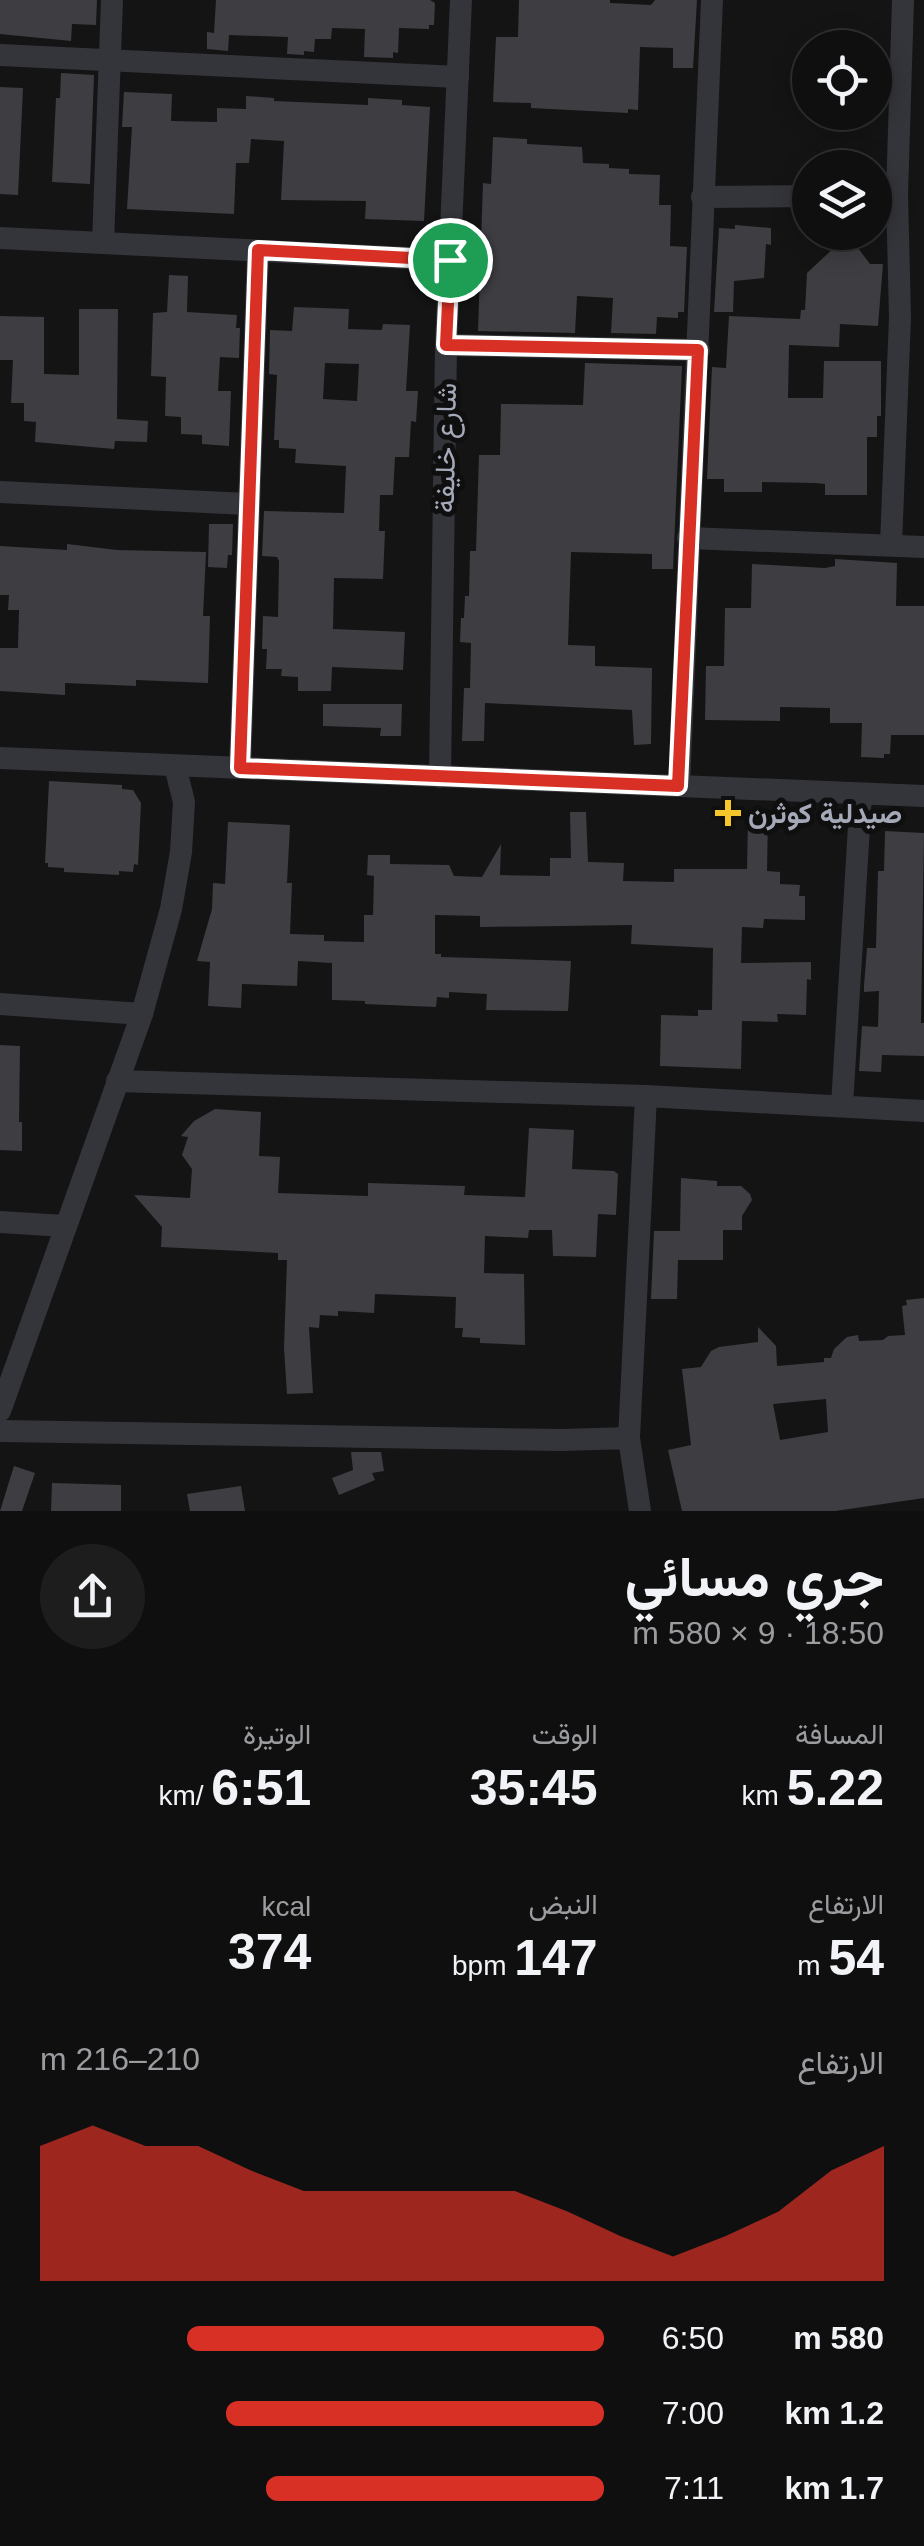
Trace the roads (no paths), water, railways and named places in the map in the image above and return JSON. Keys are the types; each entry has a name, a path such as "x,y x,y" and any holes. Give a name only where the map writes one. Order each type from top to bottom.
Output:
{"street":[{"path":"103,243 112,0"},
{"name":"شارع خليفة","path":"440,776 446,345 461,0"},
{"path":"678,786 712,0"},
{"path":"890,150 903,0"},
{"path":"0,55 458,76"},
{"path":"702,197 792,196"},
{"path":"0,238 450,260"},
{"path":"891,546 900,317 892,248"},
{"path":"240,768 258,250"},
{"path":"446,345 698,350"},
{"path":"0,492 247,504"},
{"path":"688,538 924,546"},
{"path":"0,758 924,796"},
{"path":"0,1411 142,1014 172,909 184,802 174,766"},
{"path":"842,1105 861,794"},
{"path":"0,1004 142,1014"},
{"path":"117,1081 646,1096 924,1111"},
{"path":"640,1511 629,1438 646,1096"},
{"path":"0,1222 66,1226"},
{"path":"0,1432 629,1438"}],"place":[{"name":"صيدلية كوثرن","path":"728,813"}]}
